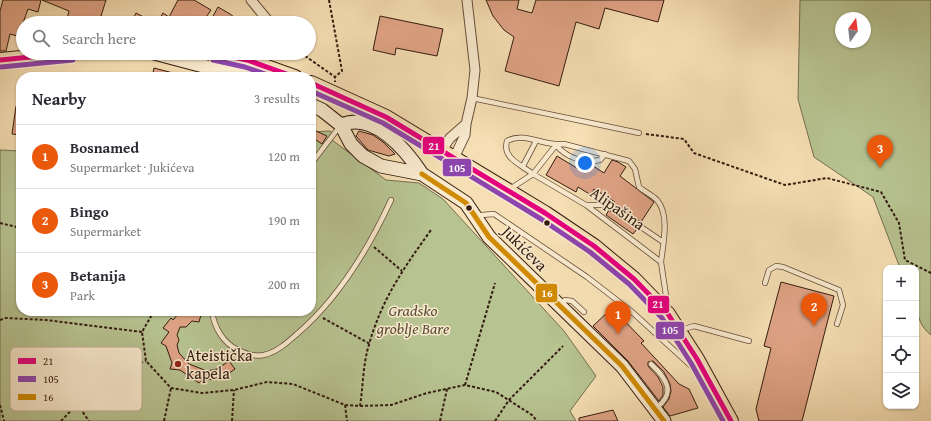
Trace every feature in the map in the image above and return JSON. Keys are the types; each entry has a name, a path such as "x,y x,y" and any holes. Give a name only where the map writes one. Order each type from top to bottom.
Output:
{"main road":[{"path":"0,60 16,58"},
{"path":"247,60 281,72"},
{"path":"316,85 386,117 507,190 594,246 634,279 668,314 679,330 730,421"}],"street":[{"path":"251,0 264,16"},
{"path":"454,158 465,135 472,98 475,70 467,0"},
{"path":"181,60 226,72"},
{"name":"Jukićeva","path":"316,107 322,110 341,125 351,144 370,160 381,166 422,174"},
{"name":"Jukićeva","path":"341,125 354,120 361,121 382,131 404,149 422,174 461,199 489,237 622,366 656,408 664,421"},
{"path":"442,150 450,138 466,124"}],"lane":[{"path":"472,98 639,133"},
{"path":"316,158 341,125"},
{"name":"Alipašina","path":"536,141 518,137 507,141 505,148 507,155 533,174 586,205 661,262"},
{"path":"523,166 536,141 556,145 564,144 622,158 633,165 639,187 654,197 662,206 664,213 661,262 668,314"},
{"path":"556,145 563,153 571,158 600,160 605,154"},
{"path":"507,190 533,174 556,145"},
{"path":"213,316 216,326 224,340 233,348 252,355 264,355 279,348 318,315 345,281 369,244 391,200"},
{"path":"586,205 609,205 663,242"},
{"name":"Jukićeva","path":"477,219 481,215 494,214 587,277 631,311 708,381"},
{"path":"765,283 769,270 776,266 783,267 839,290 843,304 837,324"},
{"path":"559,306 566,300 572,301 584,312"},
{"path":"679,330 694,326 749,341"},
{"path":"651,364 664,376 667,391 666,398 656,408"}],"path":[{"path":"329,0 342,72"},
{"path":"311,60 335,77"},
{"path":"639,133 684,138 694,154 785,185 827,178 881,192 899,223 905,260 931,273"},
{"path":"0,223 16,226"},
{"path":"360,406 370,344 380,312 402,271 431,230"},
{"path":"369,244 402,271"},
{"path":"465,385 495,283"},
{"path":"318,315 370,344"},
{"path":"151,316 142,332 146,361 171,388 202,393 234,390 267,382 293,384 345,405 360,406 390,405 465,385 496,392 532,415 537,421"},
{"path":"0,320 6,318 46,320 142,332"},
{"path":"494,421 509,400 563,346"},
{"path":"142,362 146,361"},
{"path":"164,421 171,388"},
{"path":"440,421 447,389"},
{"path":"232,421 234,390"},
{"path":"0,405 4,421"},
{"path":"345,405 347,421"},
{"path":"61,421 70,411"},
{"path":"82,411 89,421"}],"green space":[{"path":"800,0 931,0 931,335 925,329 919,318 919,265 899,265 873,197 814,157 798,99"},
{"name":"Gradsko groblje Bare","path":"329,131 336,134 332,140 386,180 419,183 443,199 564,331 596,376 570,411 576,421 0,421 0,150 16,151 16,316 316,316 316,132"}],"building":[{"path":"3,0 41,0 38,12 28,9 26,16 16,16 16,36 10,34 6,51 0,51 0,11"},
{"path":"42,0 106,0 101,16 68,16 69,11"},
{"path":"178,0 194,0 211,10 207,16 170,16"},
{"path":"486,0 519,0 517,9 532,13 536,0 664,0 658,22 605,8 599,29 576,22 559,86 505,71 514,37 504,30 493,16"},
{"path":"218,7 233,16 213,16"},
{"path":"136,13 142,16 134,16"},
{"path":"380,16 443,29 437,56 396,48 395,55 373,50"},
{"path":"154,68 169,72 153,72"},
{"path":"16,106 16,134 12,134"},
{"path":"316,131 327,136 322,144 316,140"},
{"path":"359,131 373,135 383,142 395,154 389,156 368,150 356,136"},
{"path":"557,156 585,173 590,164 604,173 612,160 618,162 626,167 620,176 654,202 641,222 613,204 615,202 594,189 591,195 578,187 576,192 546,175"},
{"path":"609,210 637,229 633,234 606,215"},
{"path":"781,282 834,296 802,421 759,421 756,409 771,348 764,346"},
{"path":"612,308 644,341 641,343 679,384 689,389 698,408 670,416 663,407 669,399 671,391 670,384 664,372 653,361 648,362 648,366 658,377 663,387 663,395 659,401 628,361 593,326"},
{"path":"176,316 201,316 199,322 192,321 186,327 180,327 177,335 179,340 177,345 179,353 189,364 207,371 217,369 229,361 235,369 228,374 228,378 203,380 199,383 180,370 170,369 172,363 166,346 161,343 169,332 163,328 171,318 173,320"},
{"path":"613,410 618,421 579,421 579,418"}],"transit line":[{"name":"21","path":"0,60 16,58"},
{"name":"105","path":"1,67 73,60"},
{"name":"105","path":"213,60 245,67 260,72"},
{"name":"21","path":"247,60 281,72"},
{"name":"21","path":"316,85 386,117 545,213 594,246 634,279 668,314 697,359 731,421"},
{"name":"105","path":"316,93 383,123 541,219 590,252 629,284 662,318 691,363 723,421"},
{"name":"16","path":"422,174 466,203 489,237 622,366 664,421"}],"place":[{"name":"Betanija","path":"880,168"},
{"name":"Bingo","path":"814,326"},
{"name":"Bosnamed","path":"618,334"},
{"name":"Ateistička kapela","path":"178,364"}]}
